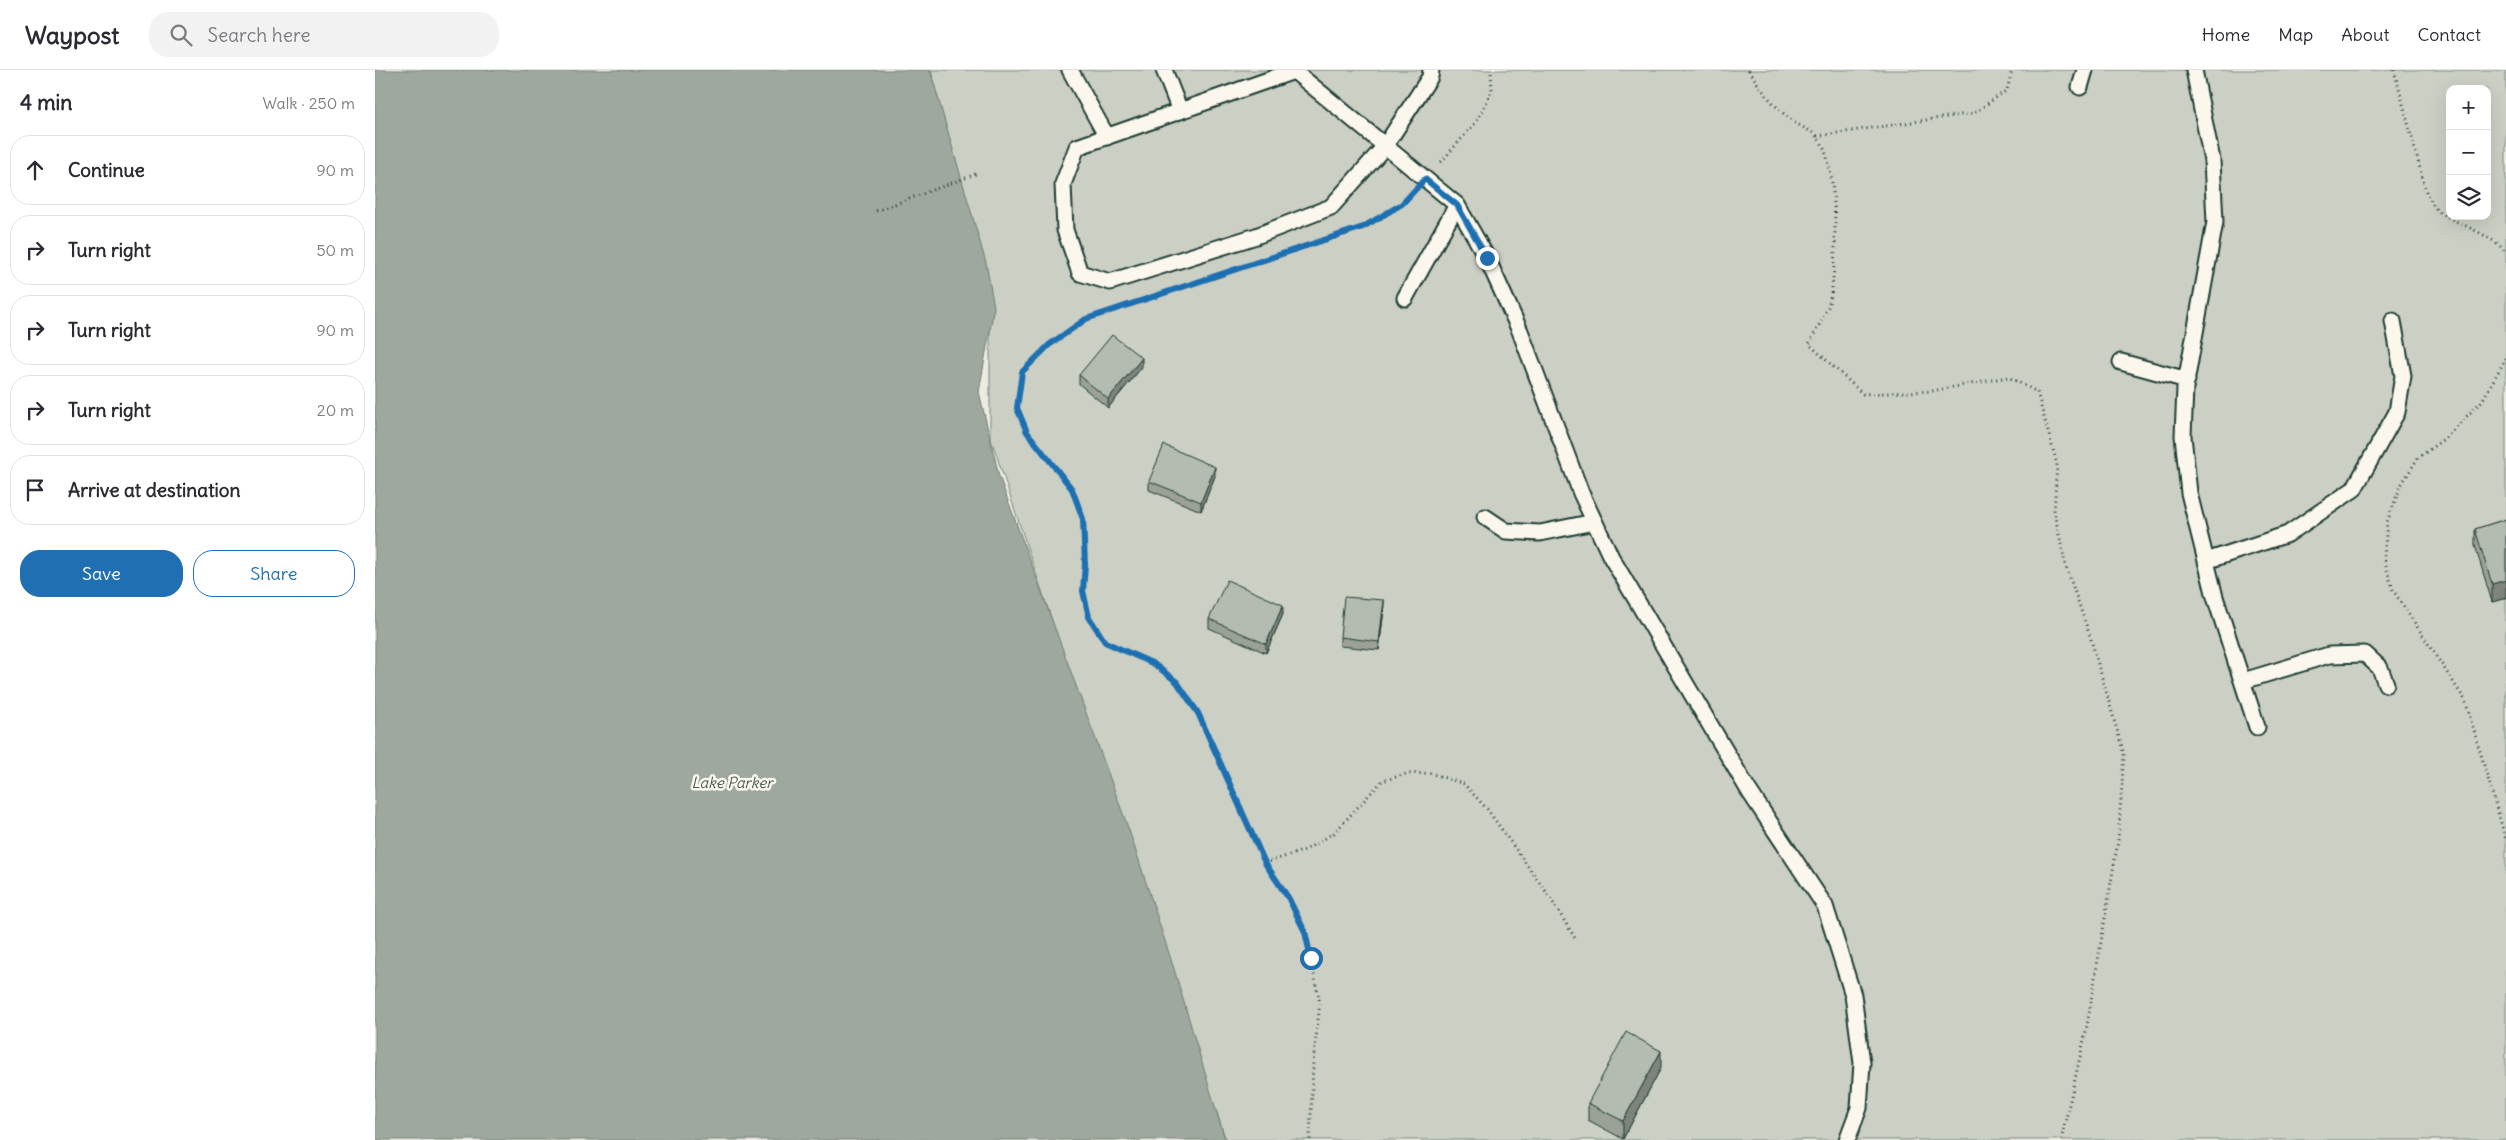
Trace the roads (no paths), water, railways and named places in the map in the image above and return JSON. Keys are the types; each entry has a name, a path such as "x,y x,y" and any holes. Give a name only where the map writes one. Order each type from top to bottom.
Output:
{"lane":[{"path":"1070,70 1107,137"},
{"path":"1164,70 1180,111"},
{"path":"1431,70 1430,77 1385,146 1331,207 1256,236 1111,282 1080,273 1065,230 1063,184 1077,147 1293,70 1385,146 1425,179 1457,205 1487,258 1520,331 1581,493 1618,569 1735,767 1825,906 1853,994 1862,1063 1859,1108 1847,1140"},
{"path":"2080,86 2085,70"},
{"path":"2194,70 2212,160 2215,222 2187,380 2183,436 2189,493 2206,561 2257,727"},
{"path":"1405,298 1457,205"},
{"path":"2206,561 2289,534 2355,489 2397,412 2403,376 2393,321"},
{"path":"2121,362 2187,380"},
{"path":"1485,517 1506,531 1541,533 1595,522"},
{"path":"2243,681 2329,654 2365,654 2380,668 2386,684"}],"water":[{"name":"Lake Parker","path":"375,70 930,70 986,263 994,307 979,392 999,476 1129,830 1174,969 1225,1140 375,1140"}]}
